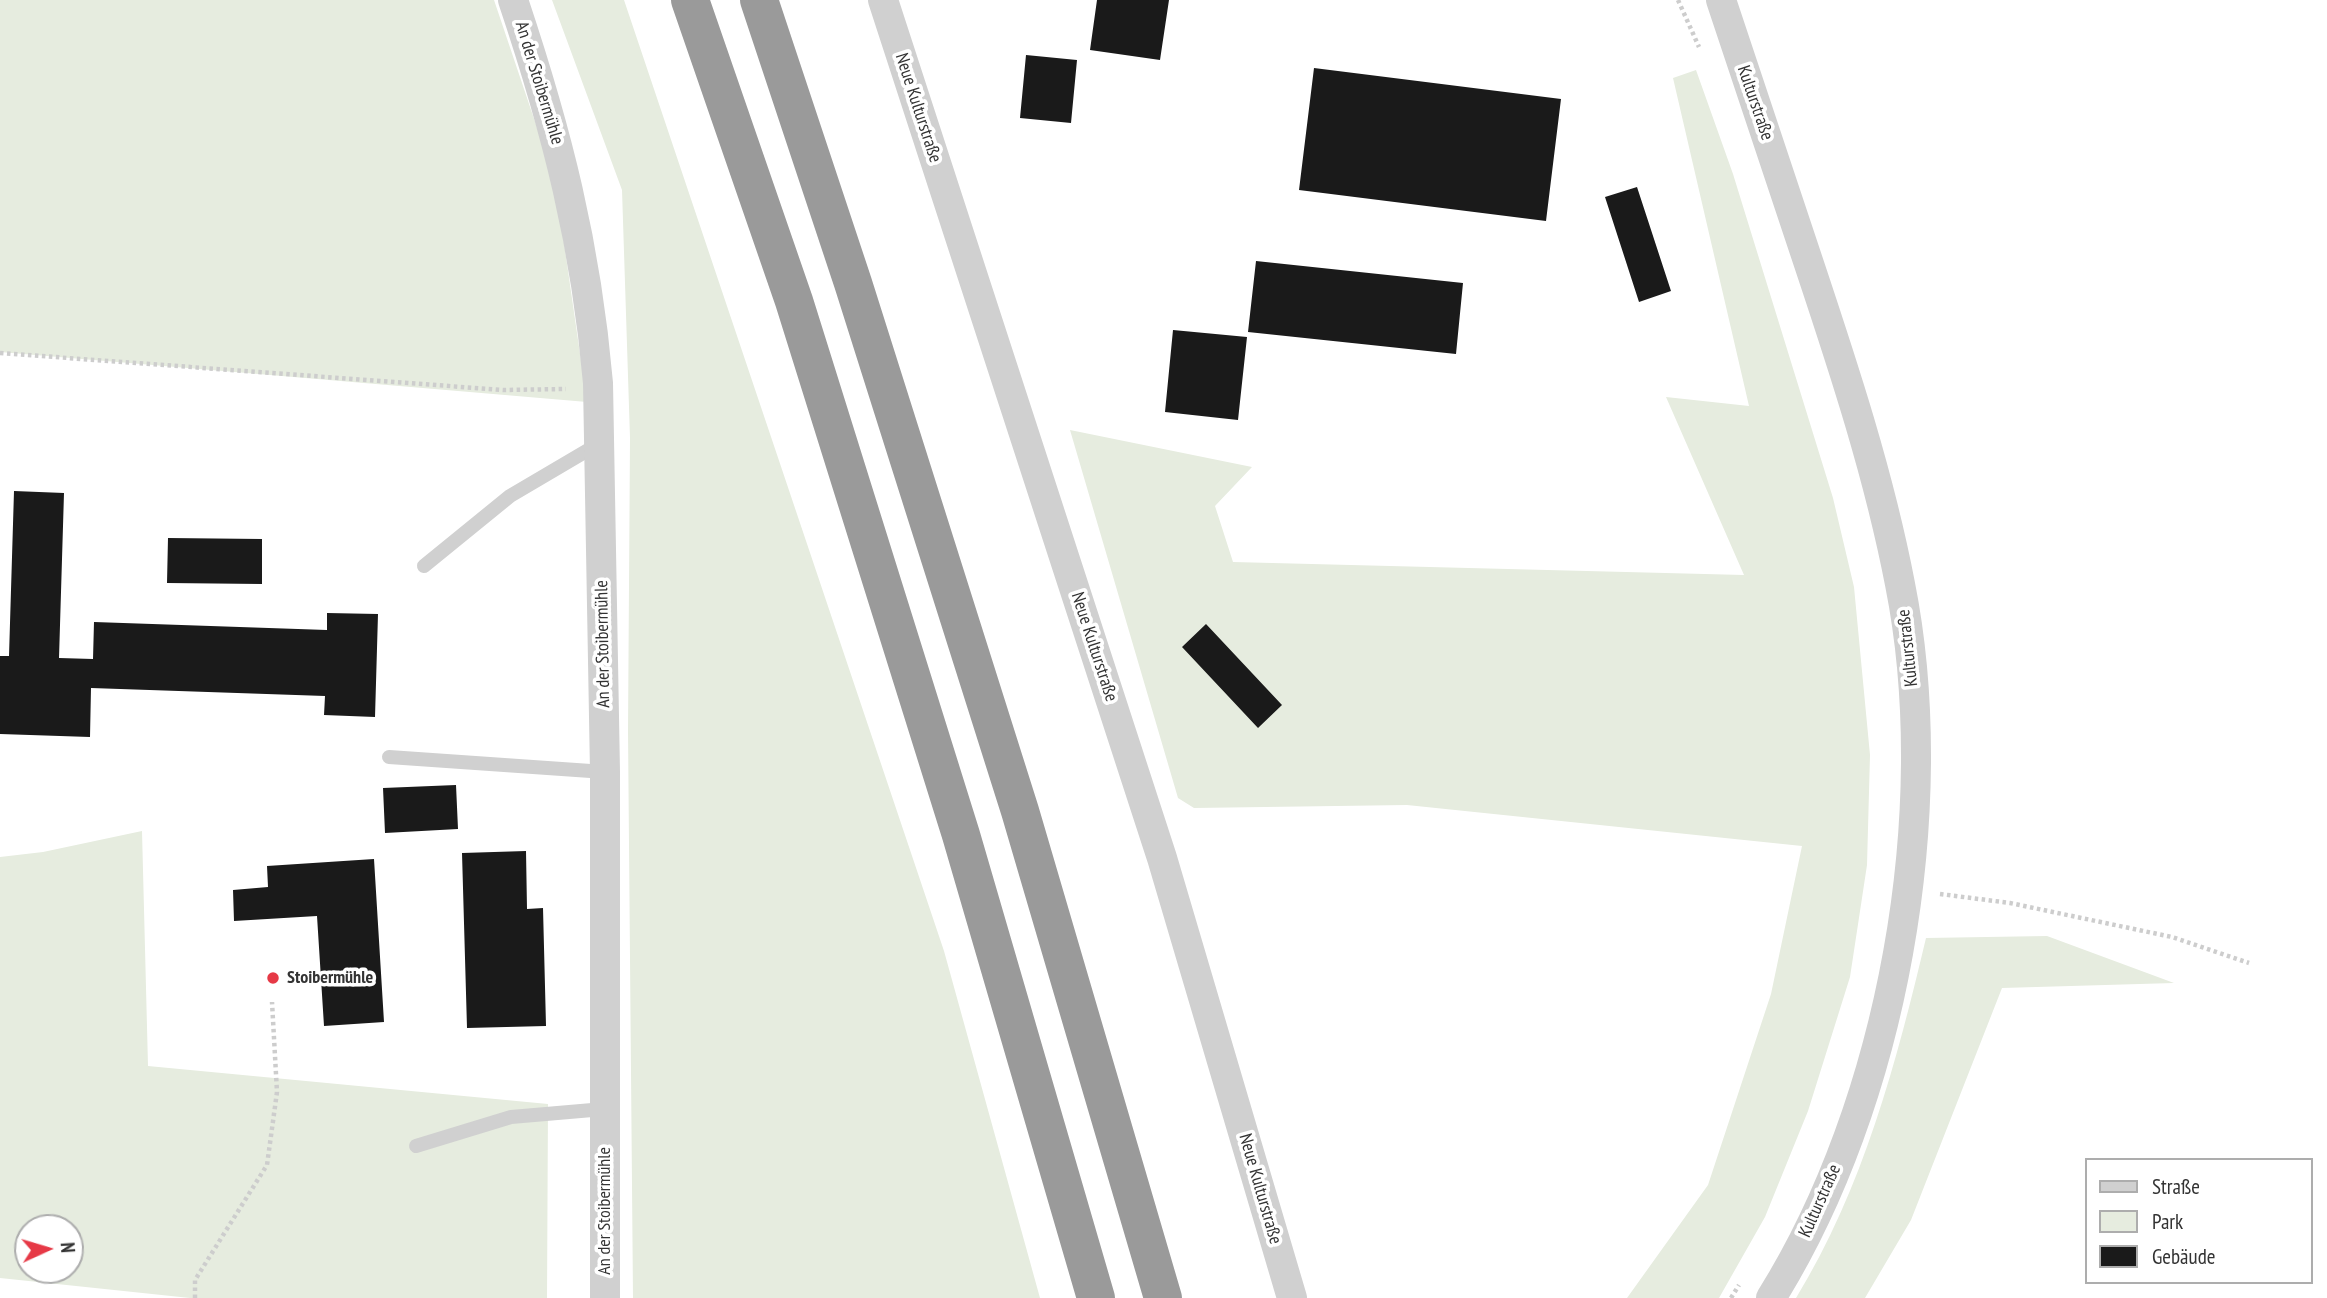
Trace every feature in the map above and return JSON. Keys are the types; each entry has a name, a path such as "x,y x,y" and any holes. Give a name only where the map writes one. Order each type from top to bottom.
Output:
{"highway":[{"path":"690,0 794,300 961,835 1096,1298"},
{"path":"759,0 853,283 1012,785 1163,1298"}],"street":[{"name":"An der Stoibermühle","path":"513,0 538,74 573,204 593,321 598,383 605,772 606,1298"},
{"name":"Neue Kulturstraße","path":"883,0 1162,858 1292,1298"},
{"name":"Kulturstraße","path":"1721,0 1864,436 1901,586 1915,738 1914,821 1908,890 1885,1013 1857,1112 1828,1186 1789,1270 1771,1298"}],"lane":[{"path":"424,566 510,496 601,442"},
{"path":"389,757 605,772"},
{"path":"416,1146 511,1117 604,1109"}],"path":[{"path":"1678,0 1700,49"},
{"path":"0,354 503,390 560,390 598,383"},
{"path":"1908,890 2010,903 2172,937 2249,963"},
{"path":"195,1298 195,1280 267,1166 277,1092 272,1002"},
{"path":"1731,1298 1740,1282"}],"green space":[{"path":"0,0 494,0 555,181 587,402 0,352"},
{"path":"552,0 624,0 944,951 1040,1298 633,1298 628,731 630,438 622,190"},
{"path":"1696,70 1733,174 1833,498 1854,587 1870,755 1867,865 1850,977 1808,1111 1765,1217 1719,1298 1627,1298 1708,1185 1771,994 1802,846 1407,805 1194,808 1178,798 1070,430 1252,467 1215,506 1233,562 1744,575 1666,397 1749,406 1673,78"},
{"path":"142,831 148,1066 548,1104 547,1298 190,1298 57,1284 84,1284 84,1214 14,1214 14,1279 0,1278 0,857 43,852"},
{"path":"2047,936 2174,983 2002,988 1911,1220 1865,1298 1796,1298 1820,1256 1859,1169 1890,1077 1926,938"}],"building":[{"path":"1097,0 1169,0 1160,60 1090,50"},
{"path":"1026,55 1077,60 1071,123 1020,118"},
{"path":"1314,68 1561,99 1546,221 1299,190"},
{"path":"1637,187 1671,291 1639,302 1605,197"},
{"path":"1256,261 1463,283 1456,354 1248,332"},
{"path":"1173,330 1247,337 1238,420 1165,412"},
{"path":"14,491 64,493 59,658 93,659 94,622 327,630 327,613 378,614 375,717 324,715 325,696 91,688 90,737 0,734 0,656 9,656"},
{"path":"168,538 262,539 262,584 167,583"},
{"path":"1206,624 1282,705 1258,728 1182,647"},
{"path":"456,785 458,829 385,833 383,788"},
{"path":"526,851 527,909 543,908 546,1026 467,1028 462,853"},
{"path":"374,859 384,1022 324,1026 317,916 234,921 233,890 268,887 267,866"}],"place":[{"name":"Stoibermühle","path":"273,978"}]}
